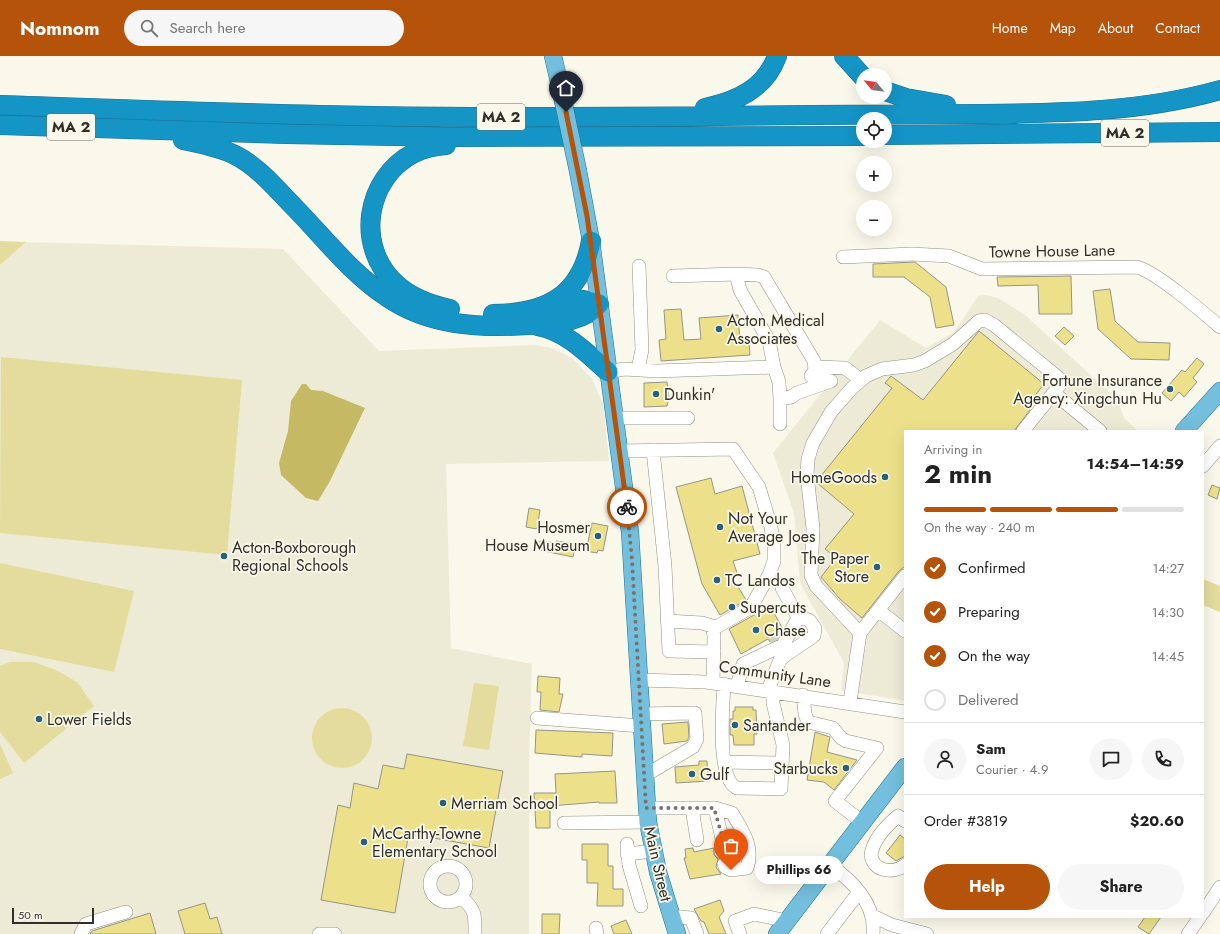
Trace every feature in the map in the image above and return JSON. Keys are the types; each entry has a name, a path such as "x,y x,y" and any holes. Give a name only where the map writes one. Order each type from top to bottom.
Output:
{"highway":[{"path":"659,117 724,104 739,99 762,82 771,70 778,56"},
{"path":"844,56 856,69"},
{"name":"MA 2","path":"0,105 336,116 659,117 997,114 1072,112 1132,108 1172,102 1220,90"},
{"path":"892,93 906,98 997,114"},
{"name":"MA 2","path":"0,125 286,134 500,137 856,136"},
{"path":"141,130 215,147 246,161 261,174 365,279 399,305 427,316 458,324 490,327 548,324 577,318 590,312 599,304"},
{"name":"MA 2","path":"892,136 1220,132"},
{"path":"500,137 428,148 413,154 400,162 385,178 374,200 370,224 371,240 378,260 387,275 400,288 422,300 450,309 480,313 512,313 583,300 599,304"},
{"path":"540,308 559,298 574,284 585,265 591,241"},
{"path":"522,325 539,326 558,332 580,347 608,372"}],"main road":[{"name":"Main Street","path":"553,56 578,171 591,241 632,553 647,815 653,851 677,934"},
{"path":"1202,411 1220,383"},
{"path":"1185,430 1220,391"},
{"path":"782,927 904,768"}],"street":[{"name":"Towne House Lane","path":"843,256 912,254 949,256 982,269 1136,267 1145,270 1168,286 1220,327"},
{"path":"638,369 642,350 639,266"},
{"path":"736,274 740,290 769,341 774,367 779,382 780,424"},
{"path":"673,276 758,274 766,280 814,361 815,367 811,376 831,381 797,393 791,398 780,399"},
{"path":"860,633 816,586 812,579 813,528 806,475 809,454 819,430 831,412 861,380 882,369 914,365 925,361 953,344 976,322 985,320 994,325 1059,377 1060,384 1024,430"},
{"path":"608,372 624,368 657,371 774,367"},
{"path":"815,367 845,368 861,380"},
{"path":"1054,393 1099,430"},
{"path":"614,418 688,418"},
{"path":"1204,465 1220,446"},
{"path":"619,451 733,449 759,488 769,519 774,547 771,570 749,609 713,629"},
{"path":"653,450 665,566 668,651 714,652"},
{"path":"850,702 860,633 904,577"},
{"path":"782,588 799,619"},
{"path":"878,610 904,630"},
{"path":"667,621 702,623 709,625 713,629 714,652 725,684 722,738 727,777 731,785 737,788 781,789 783,745 771,691 776,667 783,658 814,636 816,631 813,623 806,618 799,619 781,638 747,662 725,684"},
{"path":"747,662 783,645 781,638"},
{"name":"Community Lane","path":"639,680 725,684 850,702 904,712"},
{"path":"803,695 805,718 808,722 833,728 843,740 877,748 835,801 886,828"},
{"path":"537,718 641,720 695,713 696,740 693,747 644,776"},
{"path":"725,762 782,763"},
{"path":"692,808 697,840"},
{"path":"564,822 647,815 692,808 714,808 732,813 745,834 751,858 747,868 725,857 714,808"},
{"path":"904,820 898,816 886,828 872,847 872,860 880,868 888,871 896,871 904,866"},
{"path":"641,906 628,849 653,851"},
{"path":"829,864 847,878 859,892 873,916 873,934"},
{"path":"1204,911 1220,887"},
{"path":"827,934 859,892"},
{"path":"460,897 471,906 476,915 475,934"},
{"path":"81,934 86,924 126,912"},
{"path":"740,934 735,921 754,914 782,927"},
{"path":"671,916 691,918 697,934"},
{"path":"873,916 892,925 927,934"},
{"path":"1188,934 1199,918"},
{"path":"319,934 335,934"}],"shaded area":[{"path":"0,241 26,242 0,265"},
{"name":"Acton-Boxborough Regional Schools","path":"26,242 283,249 379,351 534,345 548,347 563,353 574,360 592,379 603,404 609,461 446,464 451,648 532,664 529,760 529,934 0,934 0,265"},
{"path":"986,295 998,298 1025,315 1117,399 1125,419 1137,430 904,430 904,701 841,690 844,663 800,583 794,513 773,453 880,320 926,348 954,332 978,296"},
{"path":"1,357 242,380 227,555 0,533"},
{"path":"302,384 306,384 311,390 323,391 365,408 330,481 318,501 306,498 281,475 279,463 288,431 291,401"},
{"path":"0,563 134,591 114,672 0,649"},
{"path":"1204,579 1220,586 1220,612 1204,605"},
{"name":"Lower Fields","path":"10,662 34,662 56,670 77,682 94,706 24,763 0,732 0,666"},
{"path":"474,683 499,686 489,750 463,746"},
{"path":"342,708 359,713 367,721 372,738 367,755 359,763 342,768 325,763 317,755 312,738 317,721 325,713"},
{"path":"0,744 13,773 0,779"}],"building":[{"path":"915,262 946,287 954,325 936,328 930,297 904,277 873,277 873,264"},
{"path":"1071,276 1072,314 1039,314 1038,285 998,286 997,277"},
{"path":"1110,289 1115,321 1138,342 1170,343 1169,360 1131,359 1098,329 1093,291"},
{"name":"Acton Medical Associates","path":"681,309 684,340 701,339 699,318 738,315 740,341 749,341 750,355 661,361 659,340 666,339 664,310"},
{"path":"1064,327 1074,336 1065,345 1055,336"},
{"path":"979,331 1044,384 1026,407 1030,410 1015,430 904,430 904,567 899,571 862,618 840,599 821,577 836,558 825,549 854,514 816,482 892,388 885,383 891,376 923,400"},
{"path":"1197,358 1204,364 1193,378 1197,382 1184,397 1179,392 1171,401 1162,393 1182,370 1185,372"},
{"path":"667,382 669,398 667,406 644,407 644,383"},
{"path":"711,478 715,494 742,486 760,554 733,561 737,573 731,575 746,600 720,615 702,584 676,487"},
{"path":"1212,485 1220,488 1217,499 1208,495"},
{"path":"529,508 540,510 537,529 526,527"},
{"path":"592,523 608,526 603,551 598,550 597,553 586,551"},
{"path":"540,541 556,543 556,541 576,544 573,557 539,550"},
{"name":"Chase","path":"770,606 783,629 777,632 779,636 777,639 770,642 768,639 741,654 729,629"},
{"path":"538,676 560,678 559,694 563,694 559,712 540,710 541,692 537,692"},
{"path":"735,707 753,707 753,710 756,710 757,734 754,734 754,745 734,745 733,735 730,735 730,719 733,719 733,711 735,711"},
{"path":"688,722 689,737 687,741 664,744 662,724"},
{"path":"536,730 613,733 612,756 582,754 582,757 535,753"},
{"path":"815,732 830,737 827,752 857,760 834,790 824,782 807,780"},
{"path":"407,754 503,771 489,848 411,834 409,832 395,913 321,900 338,805 350,808 354,783 378,789 383,765 404,769"},
{"name":"Gulf","path":"699,761 707,761 708,781 676,783 675,767 699,765"},
{"path":"615,771 617,803 599,802 550,806 550,828 536,828 534,793 556,793 555,774"},
{"path":"900,835 904,838 904,857 896,861 886,853"},
{"path":"582,844 608,844 608,866 613,866 613,889 623,889 623,906 597,906 598,883 587,883 587,860 582,860"},
{"path":"693,848 694,852 714,848 714,855 718,859 716,867 721,874 690,879 684,858 686,858 685,849"},
{"path":"720,900 724,911 719,917 726,934 709,934 704,922 701,921 694,909"},
{"path":"205,903 210,919 217,917 222,934 185,934 178,911"},
{"path":"150,913 156,934 90,934 92,931"},
{"path":"542,914 560,914 559,934 542,934"},
{"path":"1144,918 1160,918 1149,934 1138,927"},
{"path":"626,920 632,934 614,934 611,926"}],"tunnel":[{"path":"771,643 780,638"}],"way so far":[{"path":"627,507 632,560 646,808 660,806 714,808 724,843 730,845 733,865 731,870"}],"place":[{"name":"Acton Medical Associates","path":"719,329"},
{"name":"Fortune Insurance Agency: Xingchun Hu","path":"1170,389"},
{"name":"Dunkin'","path":"656,394"},
{"name":"HomeGoods","path":"885,477"},
{"name":"Not Your Average Joes","path":"720,527"},
{"name":"Hosmer House Museum","path":"598,536"},
{"name":"Acton-Boxborough Regional Schools","path":"224,556"},
{"name":"The Paper Store","path":"877,567"},
{"name":"TC Landos","path":"717,580"},
{"name":"Supercuts","path":"732,607"},
{"name":"Chase","path":"756,630"},
{"name":"Lower Fields","path":"39,719"},
{"name":"Santander","path":"735,725"},
{"name":"Starbucks","path":"846,768"},
{"name":"Gulf","path":"692,774"},
{"name":"Merriam School","path":"443,803"},
{"name":"McCarthy-Towne Elementary School","path":"364,842"},
{"name":"Phillips 66","path":"731,870"}],"route":[{"path":"566,112 591,241 627,507"}]}
